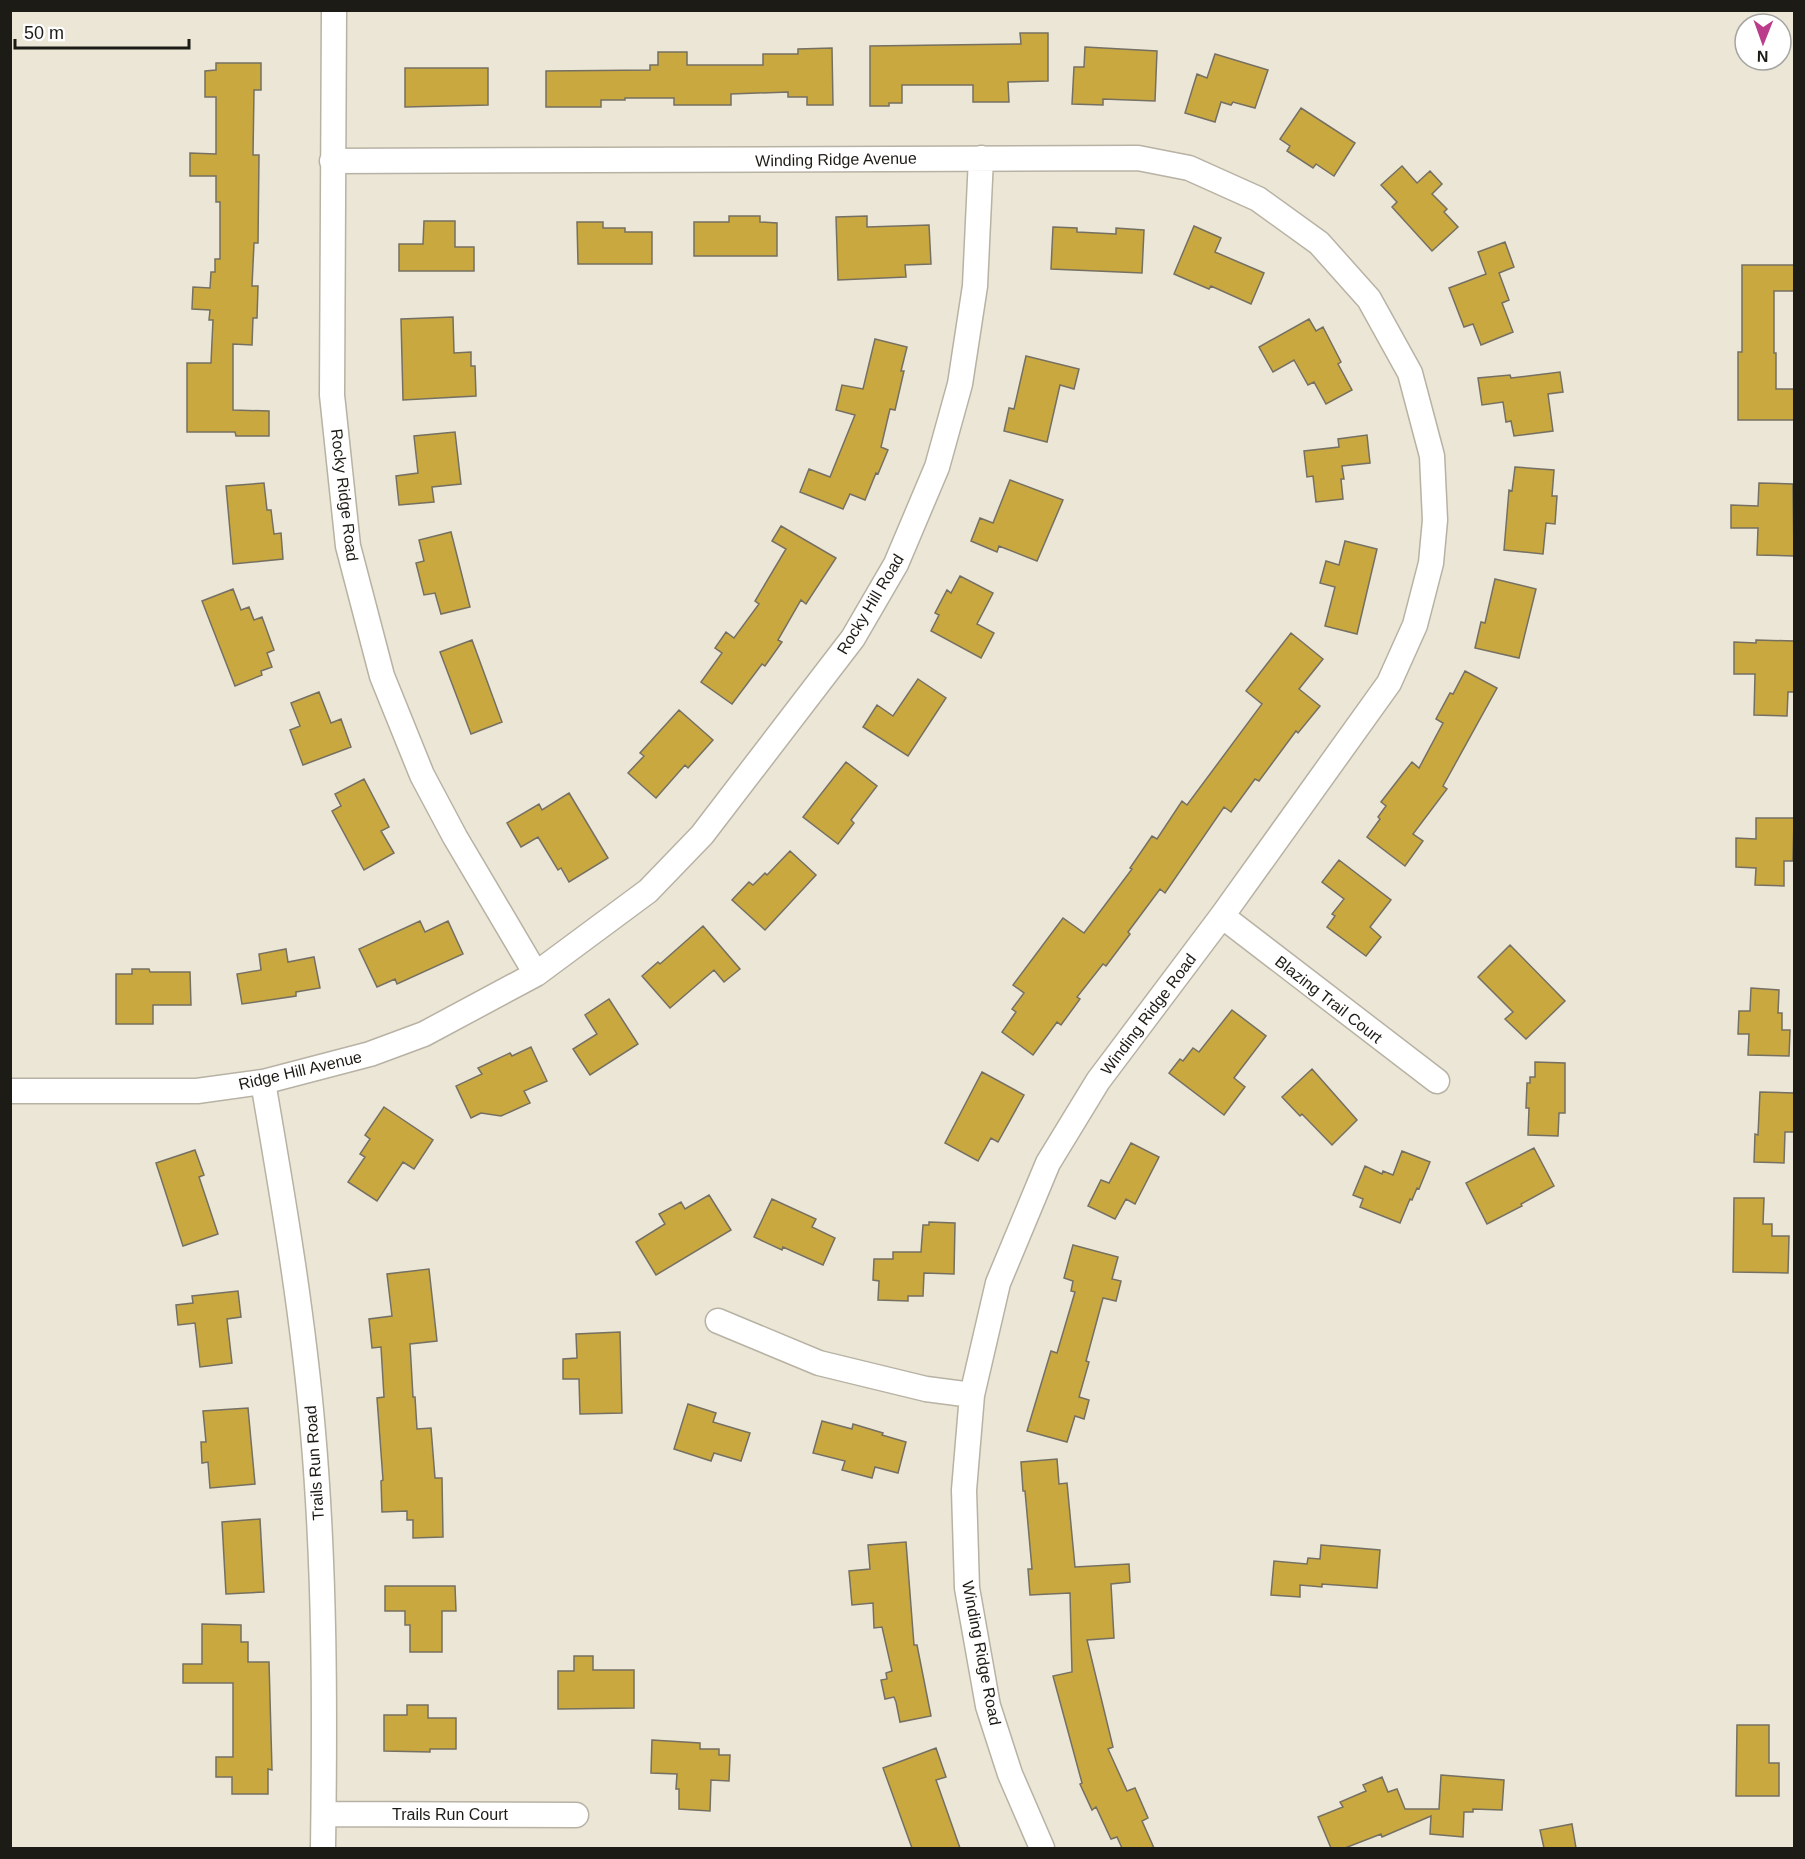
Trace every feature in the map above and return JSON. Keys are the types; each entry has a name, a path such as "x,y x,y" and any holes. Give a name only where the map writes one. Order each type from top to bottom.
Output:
{"street":[{"name":"Rocky Ridge Road","path":"334,10 333,395 348,546 382,676 422,776 536,975"},
{"name":"Rocky Hill Road","path":"536,975 648,891 702,835 853,638 896,564 937,467 960,384 975,286 981,158"},
{"name":"Winding Ridge Avenue","path":"332,161 1138,158 1189,168 1258,199 1319,243"},
{"name":"Winding Ridge Road","path":"1042,1848 1010,1774 988,1706 967,1588 964,1490 972,1395 998,1283 1048,1163 1098,1081 1222,916 1389,683 1415,625 1431,563 1435,520 1432,456 1410,373 1369,299 1319,243"},
{"name":"Blazing Trail Court","path":"1222,916 1437,1081"},
{"name":"Ridge Hill Avenue","path":"10,1091 197,1090 263,1082 370,1054 424,1034 536,975"},
{"name":"Trails Run Road","path":"263,1082 294,1263 313,1432 322,1602 323,1848"},
{"path":"718,1321 819,1364 926,1389 972,1395"},
{"name":"Trails Run Court","path":"324,1814 576,1815"}],"building":[{"path":"1020,33 1048,33 1048,81 1008,82 1009,102 973,102 973,85 902,85 902,103 870,106 870,46 1021,44"},
{"path":"1085,47 1157,51 1155,101 1103,99 1103,105 1072,104 1074,67 1084,67"},
{"path":"832,48 833,105 807,105 807,97 788,97 788,92 731,94 731,105 674,105 674,98 625,98 625,100 601,100 601,107 546,107 546,71 650,70 650,65 658,65 658,52 687,52 687,65 763,65 763,54 798,54 798,49"},
{"path":"1215,54 1268,70 1255,108 1233,102 1231,105 1221,102 1215,122 1185,113 1197,74 1207,78"},
{"path":"216,63 261,63 261,90 254,90 253,155 259,155 258,243 254,243 252,286 258,286 257,318 253,318 252,345 233,344 233,410 269,411 269,436 236,436 235,432 187,432 187,363 211,363 213,320 209,320 210,310 192,309 193,287 210,288 211,272 215,272 215,259 220,259 220,202 216,202 216,176 190,176 190,153 216,154 216,97 205,97 205,71 216,70"},
{"path":"405,68 488,68 488,105 405,107"},
{"path":"1301,108 1355,143 1334,176 1316,164 1313,168 1287,151 1290,146 1280,139"},
{"path":"1402,166 1417,183 1430,171 1442,184 1432,194 1447,209 1444,212 1458,227 1432,251 1392,207 1397,202 1381,185"},
{"path":"729,216 760,216 760,222 777,223 777,256 694,256 694,222 729,222"},
{"path":"867,216 867,227 929,225 931,264 905,265 906,277 838,280 836,217"},
{"path":"424,221 455,221 455,247 474,247 474,271 399,271 399,244 423,244"},
{"path":"577,222 603,222 603,228 625,228 625,232 652,232 652,264 578,264"},
{"path":"1194,226 1221,238 1215,252 1264,273 1251,304 1211,286 1209,289 1174,274"},
{"path":"1053,227 1077,228 1077,232 1116,234 1116,228 1144,230 1142,273 1051,269"},
{"path":"1505,242 1514,267 1499,273 1509,300 1502,303 1513,332 1481,345 1473,324 1464,327 1449,288 1486,274 1478,252"},
{"path":"1742,265 1794,265 1794,291 1774,291 1774,353 1776,353 1776,389 1794,389 1794,420 1738,420 1738,352 1742,352"},
{"path":"453,317 454,353 471,352 471,366 475,366 476,396 403,400 401,319"},
{"path":"1309,319 1316,331 1323,327 1341,362 1338,364 1352,390 1326,404 1314,382 1308,385 1294,360 1273,372 1259,347"},
{"path":"875,339 907,347 901,371 904,371 895,410 890,409 881,447 888,450 878,474 876,473 865,500 850,494 843,509 800,492 809,469 830,477 855,415 836,410 842,385 863,389"},
{"path":"1026,356 1079,369 1074,389 1060,385 1047,442 1004,431 1009,408 1014,409"},
{"path":"1560,372 1563,392 1548,394 1553,431 1514,436 1511,421 1506,422 1503,402 1482,405 1478,378 1510,375 1511,378"},
{"path":"455,432 461,484 432,487 434,502 399,505 396,476 418,473 414,436"},
{"path":"1367,435 1370,463 1342,466 1343,499 1316,502 1313,476 1307,477 1304,451 1339,447 1338,439"},
{"path":"1515,467 1554,470 1552,496 1557,496 1555,524 1546,523 1543,554 1504,550 1509,490 1512,491"},
{"path":"1010,480 1063,500 1037,561 999,546 997,552 971,541 980,518 993,523"},
{"path":"264,483 267,510 271,510 274,534 281,533 283,559 233,564 226,486"},
{"path":"1759,483 1793,484 1794,556 1757,555 1758,528 1731,528 1731,505 1758,506"},
{"path":"781,526 836,558 806,604 801,600 778,640 782,642 765,666 762,664 732,704 701,682 722,653 715,648 726,632 734,638 759,604 755,601 786,549 772,541"},
{"path":"451,532 470,607 441,614 435,593 424,595 416,563 424,561 419,540"},
{"path":"1345,541 1377,549 1357,634 1325,626 1335,587 1320,583 1326,561 1339,565"},
{"path":"960,576 993,593 977,624 994,633 981,658 931,631 939,615 935,613 947,590 951,593"},
{"path":"1495,579 1536,589 1519,658 1475,648 1481,622 1485,623"},
{"path":"233,589 241,610 249,607 254,620 262,617 274,650 267,653 272,667 261,671 262,675 235,686 202,601"},
{"path":"1291,633 1323,659 1299,689 1320,706 1298,733 1296,731 1259,781 1255,779 1231,812 1224,807 1165,893 1160,889 1106,966 1103,964 1077,997 1080,999 1061,1025 1057,1022 1033,1055 1002,1032 1016,1012 1012,1009 1024,993 1013,985 1063,918 1084,933 1132,869 1130,868 1152,836 1157,839 1182,801 1187,805 1262,704 1246,691"},
{"path":"472,640 502,722 471,734 440,652"},
{"path":"1756,640 1794,641 1794,692 1788,692 1787,716 1754,715 1755,674 1734,674 1734,642 1756,643"},
{"path":"1465,671 1497,688 1443,786 1447,789 1413,834 1423,841 1405,866 1367,837 1386,806 1381,802 1412,762 1419,768 1443,723 1436,719"},
{"path":"918,679 946,698 908,756 863,727 877,705 893,716"},
{"path":"319,692 331,723 341,719 351,747 303,765 290,730 300,726 291,703"},
{"path":"679,710 713,740 688,768 685,765 656,798 628,773 644,756 640,753"},
{"path":"846,762 877,786 851,820 854,823 838,844 803,817"},
{"path":"364,779 389,827 381,831 394,853 364,870 332,811 341,806 335,794"},
{"path":"569,793 608,858 569,882 561,868 558,870 538,837 521,847 507,823 539,804 542,810"},
{"path":"1756,818 1794,818 1793,861 1784,861 1784,886 1755,885 1756,868 1736,867 1736,838 1756,839"},
{"path":"790,851 816,875 765,930 732,900 749,882 753,885 765,873 767,875"},
{"path":"1339,860 1391,900 1370,927 1381,937 1366,956 1327,927 1335,916 1332,914 1344,899 1322,882"},
{"path":"420,921 425,932 448,921 463,954 397,984 395,979 377,987 359,949"},
{"path":"703,926 740,969 724,982 714,970 670,1008 642,976 658,962 660,964"},
{"path":"1510,945 1565,1001 1526,1039 1505,1019 1513,1012 1478,977"},
{"path":"286,949 288,962 314,957 320,988 296,992 296,996 242,1004 237,974 261,970 259,954"},
{"path":"132,969 149,969 150,972 190,972 191,1005 153,1005 153,1024 116,1024 116,974 132,974"},
{"path":"1751,988 1779,990 1778,1013 1782,1013 1782,1030 1790,1030 1789,1056 1748,1055 1749,1034 1738,1034 1739,1011 1750,1011"},
{"path":"609,999 638,1044 590,1075 573,1049 597,1034 585,1015"},
{"path":"1232,1010 1266,1036 1234,1078 1245,1087 1224,1115 1169,1073 1193,1048 1199,1052"},
{"path":"531,1047 547,1081 524,1091 530,1103 501,1116 481,1113 471,1118 456,1086 482,1074 478,1068 510,1053 512,1056"},
{"path":"1535,1062 1565,1063 1565,1113 1559,1113 1558,1136 1528,1135 1527,1083 1530,1083 1530,1077 1535,1077"},
{"path":"1312,1069 1357,1120 1332,1145 1282,1097"},
{"path":"982,1072 1024,1095 998,1142 991,1138 978,1161 945,1143"},
{"path":"1760,1092 1794,1093 1794,1132 1785,1132 1784,1163 1754,1162"},
{"path":"384,1107 433,1140 414,1169 403,1162 377,1201 348,1182 365,1157 360,1154 370,1139 365,1135"},
{"path":"1131,1143 1159,1157 1135,1204 1126,1199 1115,1219 1088,1206 1101,1180 1109,1183"},
{"path":"1534,1148 1554,1186 1487,1224 1466,1183"},
{"path":"195,1150 204,1175 199,1177 218,1234 183,1246 156,1163"},
{"path":"1402,1151 1430,1162 1419,1189 1417,1188 1412,1200 1410,1199 1400,1223 1360,1207 1363,1199 1353,1195 1365,1166 1382,1174 1383,1171 1393,1175"},
{"path":"709,1195 731,1230 656,1275 636,1242 665,1224 659,1214 681,1202 685,1209"},
{"path":"1734,1198 1764,1198 1763,1224 1772,1224 1772,1236 1789,1236 1788,1273 1733,1272"},
{"path":"772,1199 816,1219 812,1227 835,1238 823,1265 754,1237"},
{"path":"929,1222 955,1223 954,1274 924,1273 923,1296 908,1296 908,1301 878,1300 879,1281 873,1280 874,1259 893,1259 893,1252 921,1252 923,1225 929,1225"},
{"path":"1073,1245 1118,1257 1112,1279 1121,1281 1116,1301 1103,1298 1079,1397 1089,1400 1084,1419 1075,1416 1067,1442 1027,1431 1051,1351 1057,1353 1075,1292 1071,1291 1073,1281 1064,1278"},
{"path":"429,1269 437,1341 410,1344 417,1429 431,1428 435,1478 442,1478 443,1537 413,1538 413,1520 407,1520 407,1511 382,1512 381,1481 383,1480 377,1398 384,1397 381,1347 372,1348 369,1319 392,1316 387,1274"},
{"path":"238,1291 241,1317 227,1319 232,1363 200,1367 195,1323 178,1325 176,1305 193,1303 192,1296"},
{"path":"620,1332 622,1413 580,1414 579,1379 563,1379 563,1359 577,1358 576,1334"},
{"path":"688,1404 716,1413 713,1422 750,1433 741,1461 714,1453 711,1461 674,1449"},
{"path":"248,1408 255,1484 210,1488 208,1462 202,1463 201,1442 206,1442 203,1411"},
{"path":"822,1421 852,1429 853,1424 906,1442 898,1473 875,1467 872,1478 842,1470 845,1461 813,1453"},
{"path":"1057,1459 1059,1484 1067,1483 1075,1567 1129,1564 1130,1582 1111,1584 1114,1638 1087,1640 1113,1747 1108,1749 1127,1791 1135,1788 1148,1818 1142,1821 1154,1848 1122,1848 1117,1837 1111,1839 1096,1807 1092,1810 1080,1784 1082,1783 1053,1676 1072,1672 1070,1593 1030,1595 1028,1569 1032,1569 1021,1462"},
{"path":"260,1519 264,1592 226,1594 222,1522"},
{"path":"906,1542 914,1645 917,1645 931,1716 900,1722 894,1697 885,1699 881,1680 887,1679 886,1673 892,1671 882,1627 874,1628 873,1603 852,1605 849,1571 870,1569 868,1545"},
{"path":"1321,1545 1380,1550 1377,1588 1322,1584 1322,1587 1300,1585 1300,1597 1271,1595 1274,1561 1307,1564 1308,1558 1320,1559"},
{"path":"385,1586 455,1586 456,1611 442,1611 442,1652 410,1652 410,1625 405,1625 405,1611 385,1611"},
{"path":"202,1624 241,1625 241,1642 248,1642 248,1662 269,1662 272,1770 268,1769 268,1794 232,1794 232,1777 216,1777 216,1757 233,1757 233,1683 183,1683 183,1664 202,1664"},
{"path":"574,1656 593,1656 593,1670 634,1670 634,1708 558,1709 558,1671 574,1671"},
{"path":"407,1705 428,1705 428,1718 456,1718 456,1749 430,1749 430,1752 384,1751 384,1715 407,1715"},
{"path":"1737,1725 1769,1725 1769,1763 1779,1763 1779,1796 1736,1796"},
{"path":"652,1740 700,1743 700,1749 719,1749 719,1755 730,1755 729,1781 711,1780 710,1811 679,1809 679,1789 676,1789 677,1774 651,1773"},
{"path":"936,1748 946,1777 936,1780 960,1848 912,1848 883,1768"},
{"path":"1441,1775 1504,1780 1502,1810 1473,1809 1473,1812 1464,1812 1463,1837 1430,1834 1431,1816 1382,1837 1381,1834 1345,1848 1331,1848 1318,1817 1343,1807 1340,1802 1366,1791 1363,1785 1382,1777 1388,1792 1397,1789 1405,1809 1439,1809"},
{"path":"1572,1824 1576,1848 1544,1848 1540,1830"}]}
